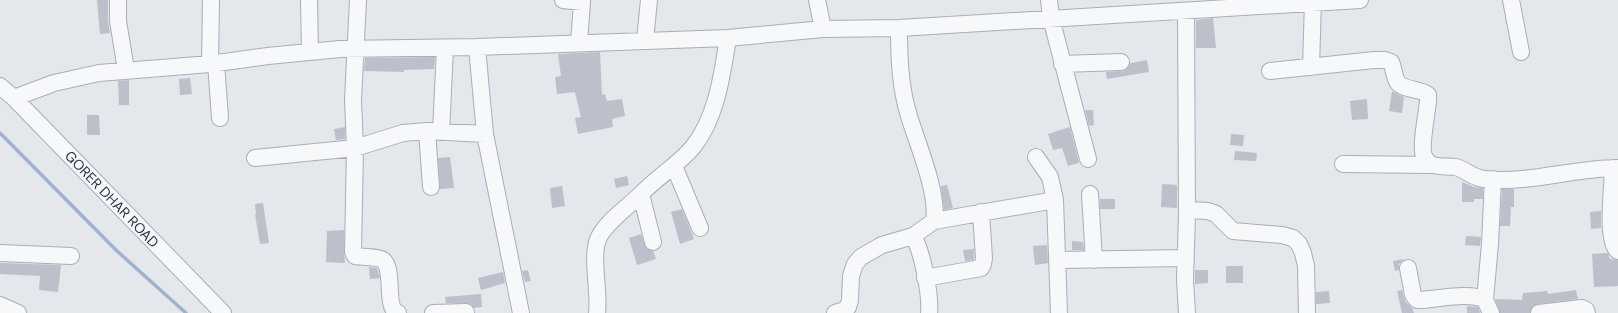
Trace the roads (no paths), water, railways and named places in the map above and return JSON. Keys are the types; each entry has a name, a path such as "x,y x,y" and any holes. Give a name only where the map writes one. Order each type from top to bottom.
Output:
{"street":[{"path":"118,0 118,20 126,70"},
{"path":"211,0 213,63 220,118"},
{"path":"309,0 310,52"},
{"path":"358,0 353,100 355,148 353,252 355,256 379,258 384,260 387,266 393,310 398,313"},
{"path":"563,0 582,1 579,43"},
{"path":"645,40 649,0"},
{"path":"817,0 823,29"},
{"path":"1049,0 1051,18 1062,64 1088,160"},
{"path":"14,98 54,83 99,73 356,48 444,48 728,38 823,29 899,28 1193,7 1360,0"},
{"path":"1511,0 1521,52"},
{"path":"1311,67 1313,2"},
{"path":"1187,313 1185,258 1193,7"},
{"path":"899,28 899,65 908,114 922,154 934,205 934,221"},
{"path":"598,311 595,252 598,238 616,216 674,166 692,147 709,121 717,92 728,38"},
{"path":"477,47 485,134 521,313"},
{"path":"431,187 434,132 444,48"},
{"path":"1270,71 1374,60 1385,60 1391,62 1398,82 1405,87 1424,92 1428,96 1423,151 1424,157 1432,165"},
{"path":"1062,64 1121,62"},
{"name":"GORER DHAR ROAD","path":"0,86 14,98 223,313"},
{"path":"255,158 355,148 402,133 434,132 485,134"},
{"path":"1036,157 1050,177 1056,200 1060,313"},
{"path":"1343,164 1432,165 1458,168 1476,178 1493,180 1549,177 1594,169 1615,168 1610,226 1613,246 1618,251"},
{"path":"674,166 700,228"},
{"path":"1488,306 1493,180"},
{"path":"641,194 653,242"},
{"path":"1090,194 1094,260"},
{"path":"835,313 848,307 850,300 851,276 855,264 861,257 882,245 913,236 934,221 1056,200"},
{"path":"1187,210 1208,211 1216,214 1233,231 1282,235 1293,238 1299,244 1304,253 1306,266 1307,313"},
{"path":"925,278 981,268 984,258 981,212"},
{"path":"913,236 917,242 925,278 930,304 929,313"},
{"path":"0,254 72,256"},
{"path":"1058,260 1185,258"},
{"path":"1408,268 1413,295 1417,300 1464,296 1479,297 1488,306"},
{"path":"0,305 18,313"},
{"path":"1539,313 1582,308 1586,310 1587,313 1596,313"},
{"path":"433,313 466,312"}],"waterway":[{"path":"0,133 117,251 186,313"}]}
